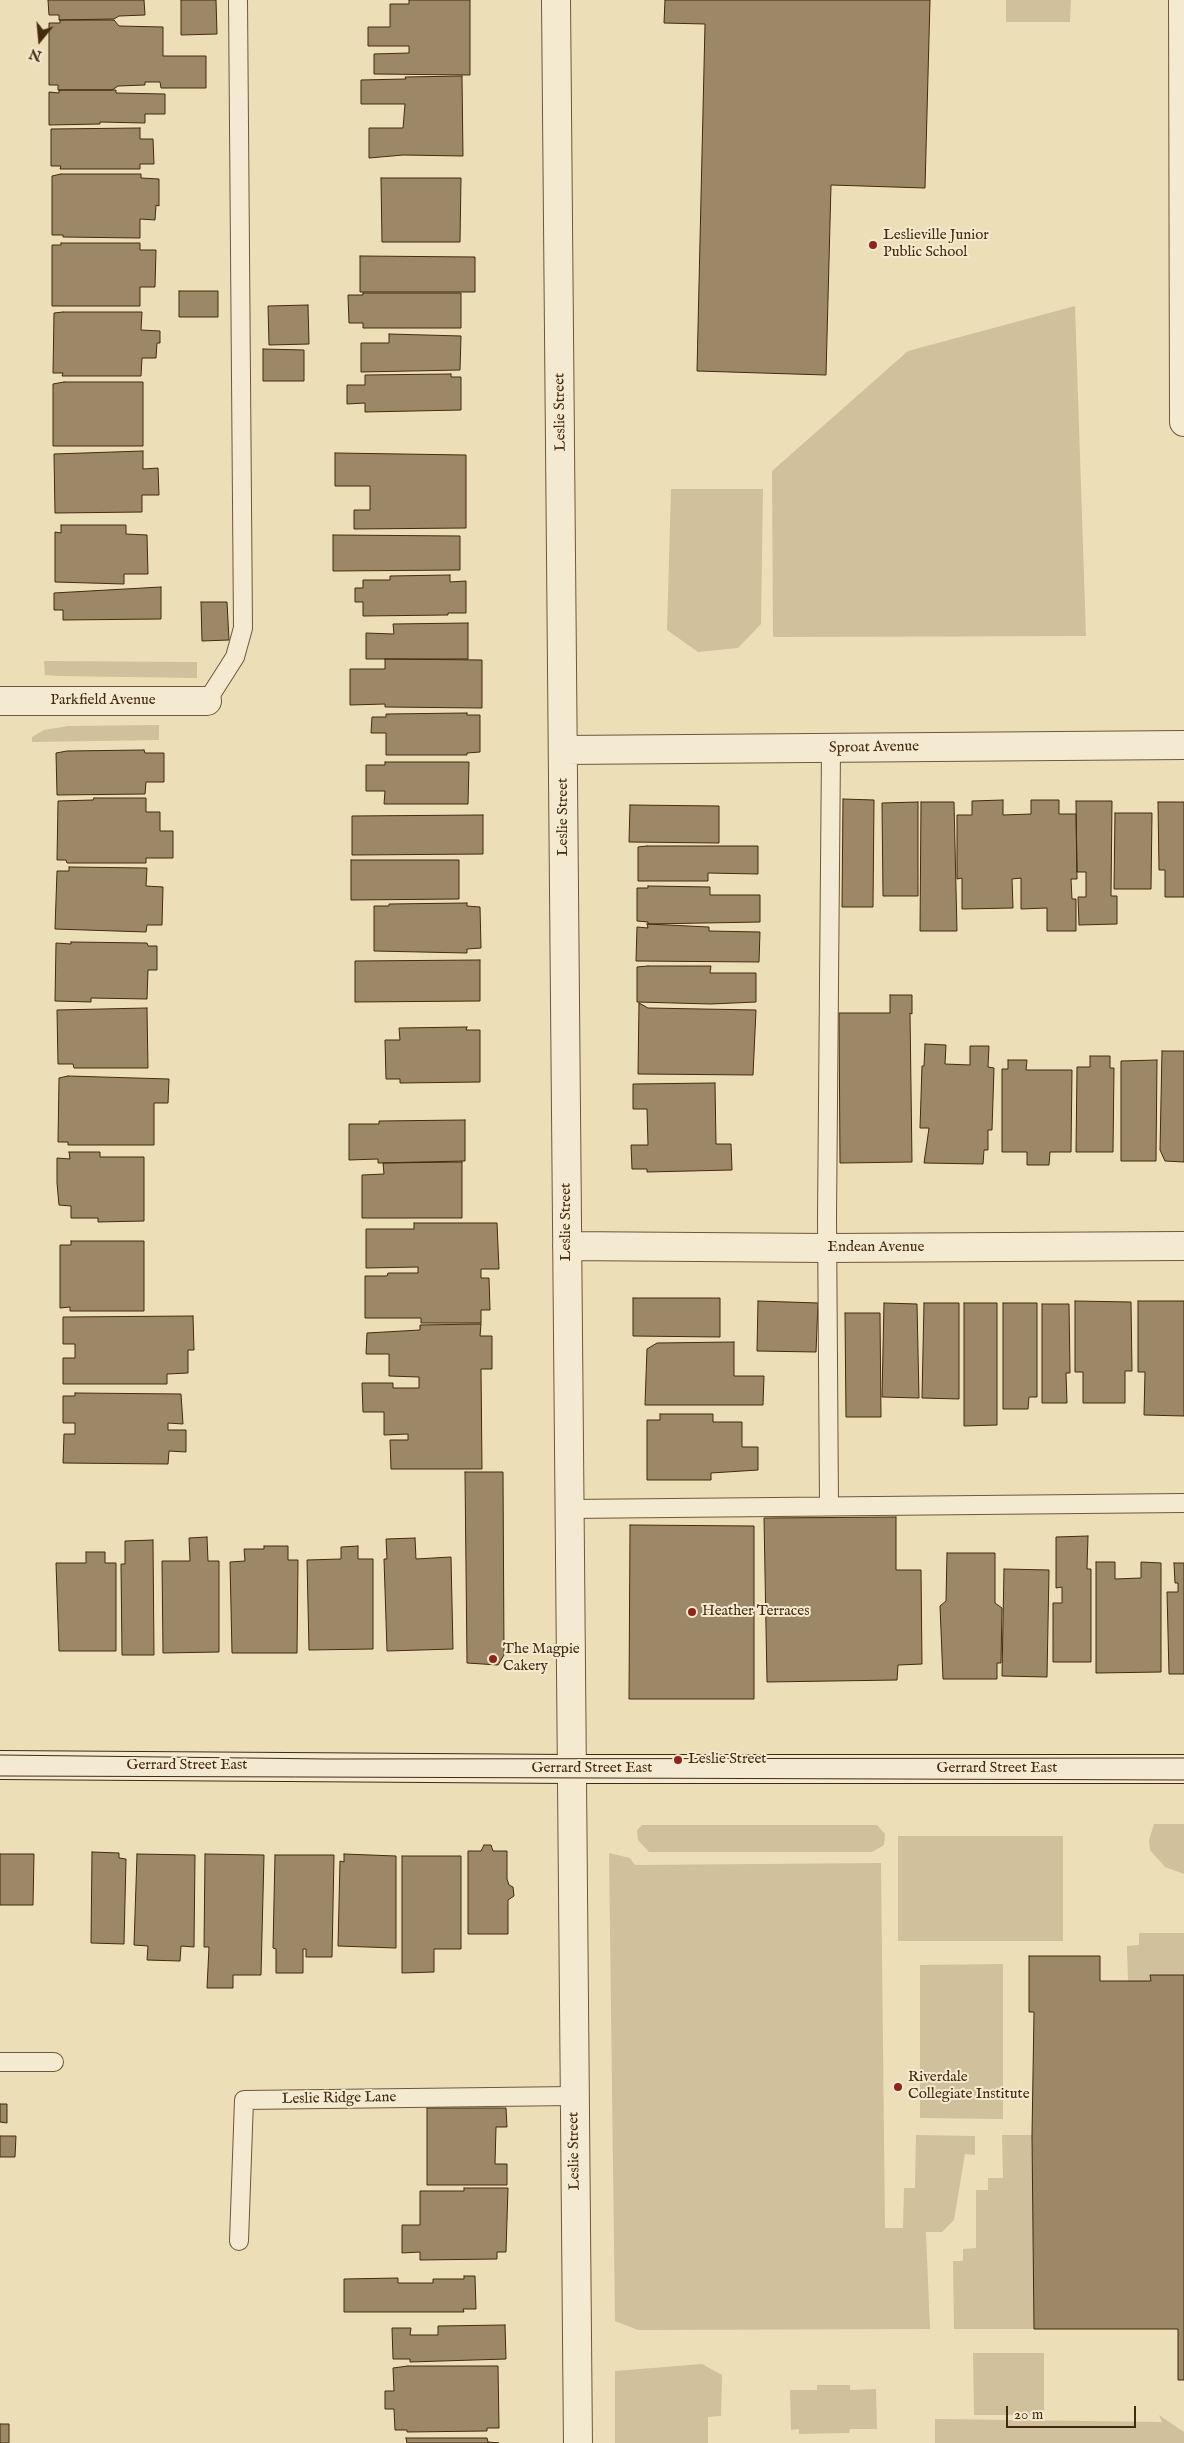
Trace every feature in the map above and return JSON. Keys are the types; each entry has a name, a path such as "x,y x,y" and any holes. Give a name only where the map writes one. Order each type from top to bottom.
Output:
{"street":[{"name":"Leslie Street","path":"556,0 578,2443"},
{"path":"1183,0 1184,422"},
{"name":"Parkfield Avenue","path":"0,702 207,701"},
{"name":"Sproat Avenue","path":"564,750 1184,745"},
{"name":"Endean Avenue","path":"567,1246 827,1248 1184,1246"},
{"name":"Gerrard Street East","path":"0,1765 571,1769 1184,1769"}],"lane":[{"path":"207,701 235,657 243,628 238,0"},
{"path":"829,1506 827,1248 831,749"},
{"path":"569,1509 1184,1503"},
{"path":"0,2062 54,2062"},
{"name":"Leslie Ridge Lane","path":"239,2240 244,2100 574,2096"}],"shaded area":[{"path":"1006,0 1071,0 1070,22 1006,22"},
{"path":"1075,306 1086,636 773,637 772,471 908,351"},
{"path":"671,489 763,489 761,624 738,648 698,652 667,630"},
{"path":"44,661 197,662 197,678 45,675"},
{"path":"159,725 159,740 32,742 32,737 44,730 68,726"},
{"path":"1154,1824 1184,1824 1184,1874 1165,1867 1150,1850 1149,1840"},
{"path":"642,1825 877,1825 885,1834 884,1845 872,1852 649,1852 638,1840 637,1830"},
{"path":"898,1836 1063,1836 1063,1941 898,1941"},
{"path":"609,1853 630,1858 635,1865 881,1863 885,2228 903,2228 904,2188 915,2188 916,2135 975,2136 975,2155 965,2154 954,2220 942,2232 926,2232 930,2329 638,2330 615,2321"},
{"path":"1139,1933 1184,1933 1184,1975 1151,1975 1151,1981 1128,1981 1127,1946 1139,1945"},
{"path":"1003,1964 1003,2119 920,2118 920,1965"},
{"path":"1002,2135 1032,2135 1034,2329 954,2329 953,2261 963,2261 963,2249 976,2248 976,2190 988,2190 988,2178 1003,2178"},
{"path":"973,2353 1044,2353 1044,2415 974,2415"},
{"path":"702,2364 722,2375 721,2416 708,2417 708,2443 615,2443 615,2371"},
{"path":"817,2385 850,2385 850,2390 876,2389 877,2429 850,2429 849,2433 799,2434 799,2429 791,2430 790,2390 817,2390"},
{"path":"1159,2415 1184,2432 1184,2443 935,2443 935,2419 1162,2422"}],"building":[{"path":"48,0 144,0 145,15 119,16 114,19 59,20 59,15 49,15"},
{"path":"181,0 216,0 217,34 181,35"},
{"path":"409,0 470,0 470,75 374,74 374,54 409,53 409,46 368,46 368,27 390,27 390,4 409,4"},
{"path":"665,0 930,0 925,188 831,185 826,375 697,371 705,24 664,23"},
{"path":"60,20 114,20 119,26 163,27 163,56 206,56 206,88 161,88 160,82 145,82 145,85 118,86 112,90 58,90 58,85 49,85 49,23 60,23"},
{"path":"462,76 463,156 403,155 369,158 369,128 403,128 405,104 361,104 361,80"},
{"path":"59,90 116,90 116,93 165,94 165,114 145,114 145,123 100,122 100,124 49,125 49,92 59,93"},
{"path":"140,128 140,139 153,139 154,164 140,164 140,169 60,169 61,166 51,166 51,129"},
{"path":"61,174 141,174 141,178 159,179 159,206 156,205 155,220 140,219 140,238 63,237 63,235 52,235 52,176"},
{"path":"381,178 461,178 460,242 382,242"},
{"path":"61,243 140,243 140,250 156,250 155,287 140,287 140,306 52,306 52,245 61,245"},
{"path":"360,256 475,257 475,292 360,292"},
{"path":"179,291 218,291 218,317 179,317"},
{"path":"363,293 461,293 461,328 363,328 363,323 349,323 348,295 363,295"},
{"path":"308,305 309,344 269,345 268,306"},
{"path":"142,312 141,330 160,331 160,343 157,343 156,358 142,358 141,376 62,376 63,373 53,373 54,313"},
{"path":"389,334 461,336 460,370 361,372 361,343 389,343"},
{"path":"263,349 304,350 304,381 263,381"},
{"path":"451,374 451,377 461,377 461,410 365,412 365,403 347,404 347,385 365,385 365,375"},
{"path":"64,382 143,382 143,446 53,446 53,384"},
{"path":"143,451 143,469 158,468 159,495 142,495 142,512 55,513 54,454"},
{"path":"335,453 466,455 466,528 354,529 354,510 370,510 370,486 335,486"},
{"path":"61,525 126,525 126,534 147,535 148,574 124,574 124,584 55,582 55,532 61,533"},
{"path":"333,535 460,536 460,570 333,571"},
{"path":"450,575 450,582 466,581 466,613 363,616 363,602 355,602 355,588 363,588 363,580 390,580 390,576"},
{"path":"161,587 161,619 63,620 63,610 54,610 54,593"},
{"path":"201,602 227,602 229,640 202,641"},
{"path":"468,623 468,659 366,659 366,633 394,634 393,624"},
{"path":"385,659 482,660 482,708 385,707 385,704 350,705 350,669 385,669"},
{"path":"467,713 467,715 480,715 480,752 467,753 467,755 386,755 386,733 371,733 372,717 386,717 386,714"},
{"path":"144,750 145,753 164,753 164,782 146,782 145,794 57,795 56,753 67,751"},
{"path":"385,762 469,762 468,804 384,804 385,791 366,791 366,765 385,765"},
{"path":"94,798 146,798 146,812 160,812 160,831 173,831 173,858 146,858 146,863 67,863 66,860 57,860 58,801 93,800"},
{"path":"843,799 874,800 873,907 842,907"},
{"path":"1003,800 1003,815 1031,814 1031,800 1059,800 1059,814 1076,814 1077,879 1071,879 1072,899 1076,899 1076,931 1047,931 1047,908 1021,909 1021,878 1012,879 1013,908 962,909 962,878 957,879 957,815 972,815 972,801"},
{"path":"1076,801 1112,801 1111,896 1117,896 1117,924 1079,925 1078,897 1086,897 1086,872 1077,872"},
{"path":"918,802 918,896 883,896 882,803"},
{"path":"921,802 954,802 957,931 920,931"},
{"path":"1158,802 1184,802 1184,897 1165,897 1165,870 1159,870"},
{"path":"630,805 719,806 719,843 629,842"},
{"path":"1115,813 1152,813 1151,889 1114,889"},
{"path":"483,815 483,854 352,855 352,816"},
{"path":"758,846 758,874 708,873 708,881 638,881 638,847"},
{"path":"351,860 459,860 459,899 351,900"},
{"path":"69,867 147,868 146,886 163,887 162,925 147,925 146,932 55,929 57,871 69,871"},
{"path":"648,886 710,887 710,895 760,895 760,922 648,924 648,922 637,921 637,888 648,888"},
{"path":"467,903 467,906 480,907 481,948 467,949 467,953 374,951 374,906 389,906 389,904"},
{"path":"647,924 709,927 709,931 760,932 759,962 636,961 637,927 648,928"},
{"path":"71,942 147,943 148,946 157,946 157,970 148,970 147,999 91,998 91,1002 55,1001 56,943 71,944"},
{"path":"480,960 480,1001 355,1002 355,961"},
{"path":"711,966 710,973 756,973 756,1002 711,1004 637,1002 637,967"},
{"path":"890,995 912,995 912,1014 910,1013 912,1162 840,1163 839,1013 890,1013"},
{"path":"639,1003 648,1008 756,1010 753,1075 638,1074"},
{"path":"147,1008 148,1068 74,1068 73,1064 58,1064 57,1010"},
{"path":"467,1027 466,1030 480,1030 480,1082 400,1083 400,1079 386,1079 385,1040 400,1040 399,1028"},
{"path":"925,1044 946,1045 945,1064 970,1065 970,1046 989,1046 988,1067 994,1068 992,1130 988,1130 988,1150 984,1150 983,1164 924,1163 929,1128 920,1128 922,1066 924,1066"},
{"path":"1162,1051 1184,1051 1184,1162 1165,1161 1160,1150"},
{"path":"1090,1056 1110,1056 1110,1068 1114,1068 1113,1152 1076,1152 1077,1067 1090,1067"},
{"path":"1008,1060 1027,1060 1026,1070 1072,1070 1071,1152 1050,1152 1049,1165 1027,1165 1027,1152 1002,1152 1002,1069 1008,1069"},
{"path":"1157,1060 1156,1161 1121,1161 1121,1061"},
{"path":"68,1076 169,1079 168,1103 154,1103 154,1145 68,1145 68,1142 58,1142 59,1078"},
{"path":"715,1083 716,1144 731,1144 732,1170 647,1172 647,1169 632,1169 631,1145 648,1145 647,1109 633,1109 633,1084"},
{"path":"465,1120 465,1161 378,1163 378,1159 349,1160 349,1124 379,1124 379,1121"},
{"path":"69,1152 100,1152 100,1157 144,1157 144,1221 98,1222 98,1218 71,1218 71,1206 59,1205 57,1183 57,1158 70,1159"},
{"path":"462,1162 462,1218 362,1218 362,1175 384,1174 383,1163"},
{"path":"414,1223 497,1223 499,1269 481,1269 481,1278 489,1278 490,1310 481,1310 481,1323 421,1323 421,1318 365,1318 365,1276 387,1276 388,1273 418,1273 418,1267 366,1268 366,1229 414,1229"},
{"path":"71,1241 144,1241 144,1311 70,1311 70,1307 60,1308 60,1245 71,1245"},
{"path":"633,1298 720,1298 720,1337 633,1336"},
{"path":"758,1301 818,1303 816,1352 757,1351"},
{"path":"1075,1301 1131,1302 1132,1371 1125,1371 1125,1403 1083,1403 1083,1372 1075,1372"},
{"path":"1138,1301 1184,1301 1184,1416 1144,1415 1145,1372 1138,1372"},
{"path":"884,1303 917,1304 919,1398 882,1397"},
{"path":"924,1303 959,1303 959,1399 922,1398"},
{"path":"964,1303 997,1303 997,1425 964,1426"},
{"path":"1003,1303 1037,1303 1037,1397 1029,1397 1028,1409 1003,1409"},
{"path":"1042,1304 1069,1304 1070,1373 1066,1373 1067,1403 1042,1403"},
{"path":"845,1313 880,1313 881,1417 846,1417"},
{"path":"193,1316 194,1350 188,1350 188,1373 167,1374 167,1384 63,1384 63,1358 75,1358 75,1344 63,1344 63,1317"},
{"path":"481,1324 480,1336 492,1336 492,1369 481,1369 482,1469 391,1469 390,1440 408,1440 408,1434 384,1435 384,1412 363,1412 362,1383 393,1383 393,1388 419,1388 419,1377 389,1376 389,1354 366,1354 367,1333 420,1330 420,1325"},
{"path":"734,1342 734,1376 764,1376 763,1405 645,1405 647,1349 657,1343"},
{"path":"75,1393 181,1394 183,1424 168,1423 168,1430 186,1430 186,1452 169,1451 168,1464 63,1463 64,1434 75,1434 75,1423 63,1423 63,1396 75,1396"},
{"path":"660,1414 713,1414 713,1422 742,1422 742,1447 758,1447 758,1470 711,1473 711,1480 647,1480 647,1420 660,1420"},
{"path":"465,1472 503,1472 504,1655 498,1665 467,1663"},
{"path":"896,1517 896,1570 921,1570 922,1664 898,1665 897,1680 767,1682 764,1518"},
{"name":"Heather Terraces","path":"630,1525 754,1526 754,1699 629,1699"},
{"path":"1088,1536 1087,1569 1091,1569 1091,1662 1053,1662 1053,1603 1062,1603 1062,1587 1056,1588 1056,1537"},
{"path":"207,1537 208,1561 219,1561 219,1652 163,1653 162,1561 190,1561 189,1538"},
{"path":"415,1538 416,1559 451,1557 453,1649 387,1651 384,1559 387,1559 386,1539"},
{"path":"153,1540 154,1655 122,1655 121,1564 125,1564 125,1541"},
{"path":"264,1546 288,1546 288,1560 298,1560 297,1653 232,1653 230,1562 245,1561 244,1549 264,1549"},
{"path":"358,1546 358,1559 373,1559 373,1649 309,1650 307,1560 341,1559 341,1547"},
{"path":"86,1552 105,1552 105,1563 116,1563 116,1651 59,1651 56,1563 86,1563"},
{"path":"947,1553 995,1553 995,1603 1002,1608 1001,1663 997,1663 997,1679 943,1679 940,1606 946,1601"},
{"path":"1096,1562 1115,1562 1115,1579 1141,1578 1141,1562 1161,1563 1161,1672 1096,1673"},
{"path":"1174,1563 1184,1563 1184,1674 1169,1674 1167,1592 1178,1592 1178,1583 1175,1583"},
{"path":"1004,1569 1049,1570 1047,1677 1002,1676"},
{"path":"484,1845 491,1845 493,1851 507,1851 507,1879 509,1885 513,1887 514,1896 508,1900 508,1934 468,1934 468,1851 481,1851"},
{"path":"92,1852 119,1853 119,1858 126,1859 124,1944 91,1943"},
{"path":"0,1854 34,1854 33,1905 0,1905"},
{"path":"137,1854 195,1855 194,1947 181,1946 180,1961 147,1960 148,1946 134,1945"},
{"path":"205,1854 264,1855 261,1975 233,1975 233,1988 207,1988 209,1947 204,1947"},
{"path":"344,1854 396,1856 396,1948 338,1946 340,1861 344,1862"},
{"path":"275,1855 334,1855 332,1957 306,1957 306,1949 303,1949 303,1973 276,1973 276,1949 273,1948"},
{"path":"402,1856 461,1856 461,1949 434,1949 434,1972 402,1973"},
{"path":"1029,1956 1100,1956 1100,1981 1151,1981 1150,1975 1184,1975 1184,2380 1178,2380 1178,2329 1034,2329 1032,2135 1034,2012 1029,2012"},
{"path":"0,2104 7,2104 7,2123 0,2122"},
{"path":"427,2108 506,2108 507,2127 496,2127 495,2164 507,2164 507,2185 427,2185"},
{"path":"0,2136 16,2136 15,2157 0,2157"},
{"path":"464,2188 508,2188 506,2252 497,2252 497,2259 420,2260 420,2252 402,2253 402,2225 420,2225 420,2191 464,2191"},
{"path":"464,2276 475,2276 476,2309 463,2309 464,2312 344,2312 344,2279 398,2278 398,2283 433,2283 433,2279 464,2279"},
{"path":"505,2325 506,2359 410,2362 410,2359 393,2359 392,2328 411,2328 410,2335 438,2335 438,2326"},
{"path":"408,2366 498,2366 499,2428 487,2428 487,2431 407,2432 407,2430 395,2430 394,2409 385,2409 385,2391 394,2391 393,2368"},
{"path":"0,2424 9,2424 9,2443 0,2443"},
{"path":"406,2438 487,2438 488,2442 499,2443 407,2443"}],"tram line":[{"path":"0,1755 327,1759 1184,1758"},
{"path":"0,1776 1184,1780"}],"place":[{"name":"Leslieville Junior Public School","path":"873,245"},
{"name":"Heather Terraces","path":"692,1612"},
{"name":"The Magpie Cakery","path":"493,1659"},
{"name":"Leslie Street","path":"678,1760"},
{"name":"Riverdale Collegiate Institute","path":"898,2087"}]}
